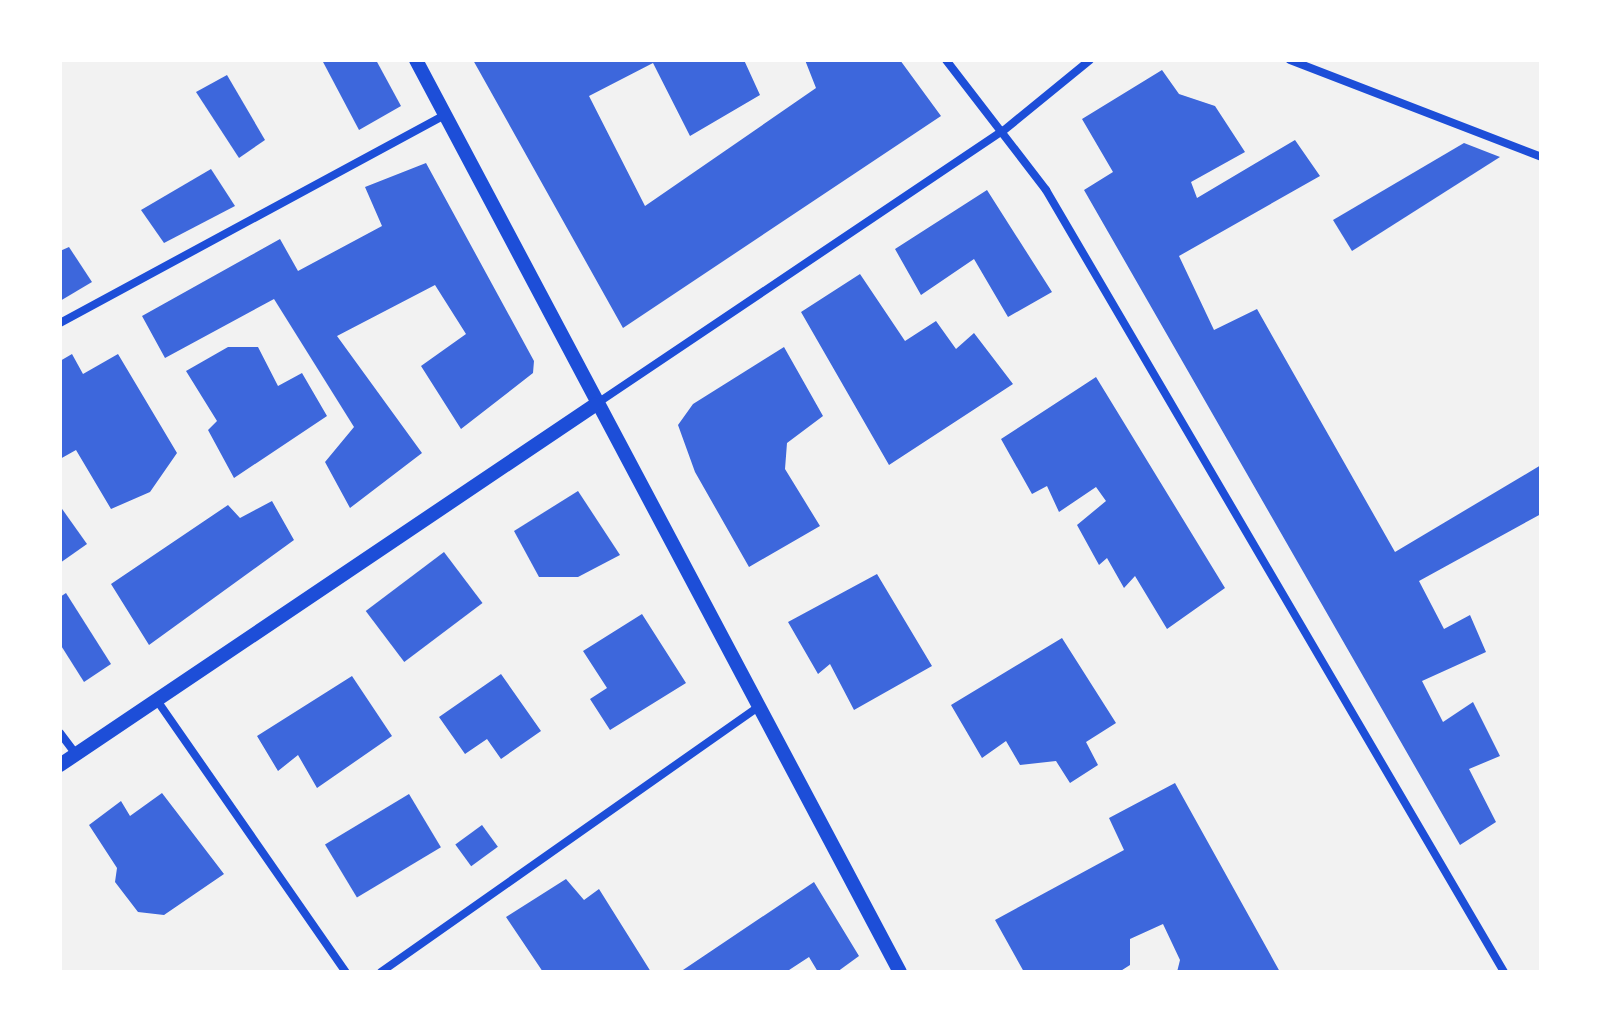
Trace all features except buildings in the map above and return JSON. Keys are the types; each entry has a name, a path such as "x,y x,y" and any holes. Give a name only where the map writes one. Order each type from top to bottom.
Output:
{"street":[{"path":"416,60 447,114 595,405 900,972"},
{"path":"946,60 1046,190 1504,972"},
{"path":"60,765 1003,131 1090,60"},
{"path":"1290,60 1541,157"},
{"path":"60,323 447,114"},
{"path":"156,699 346,972"},
{"path":"381,972 758,707"},
{"path":"60,733 76,754"}]}
